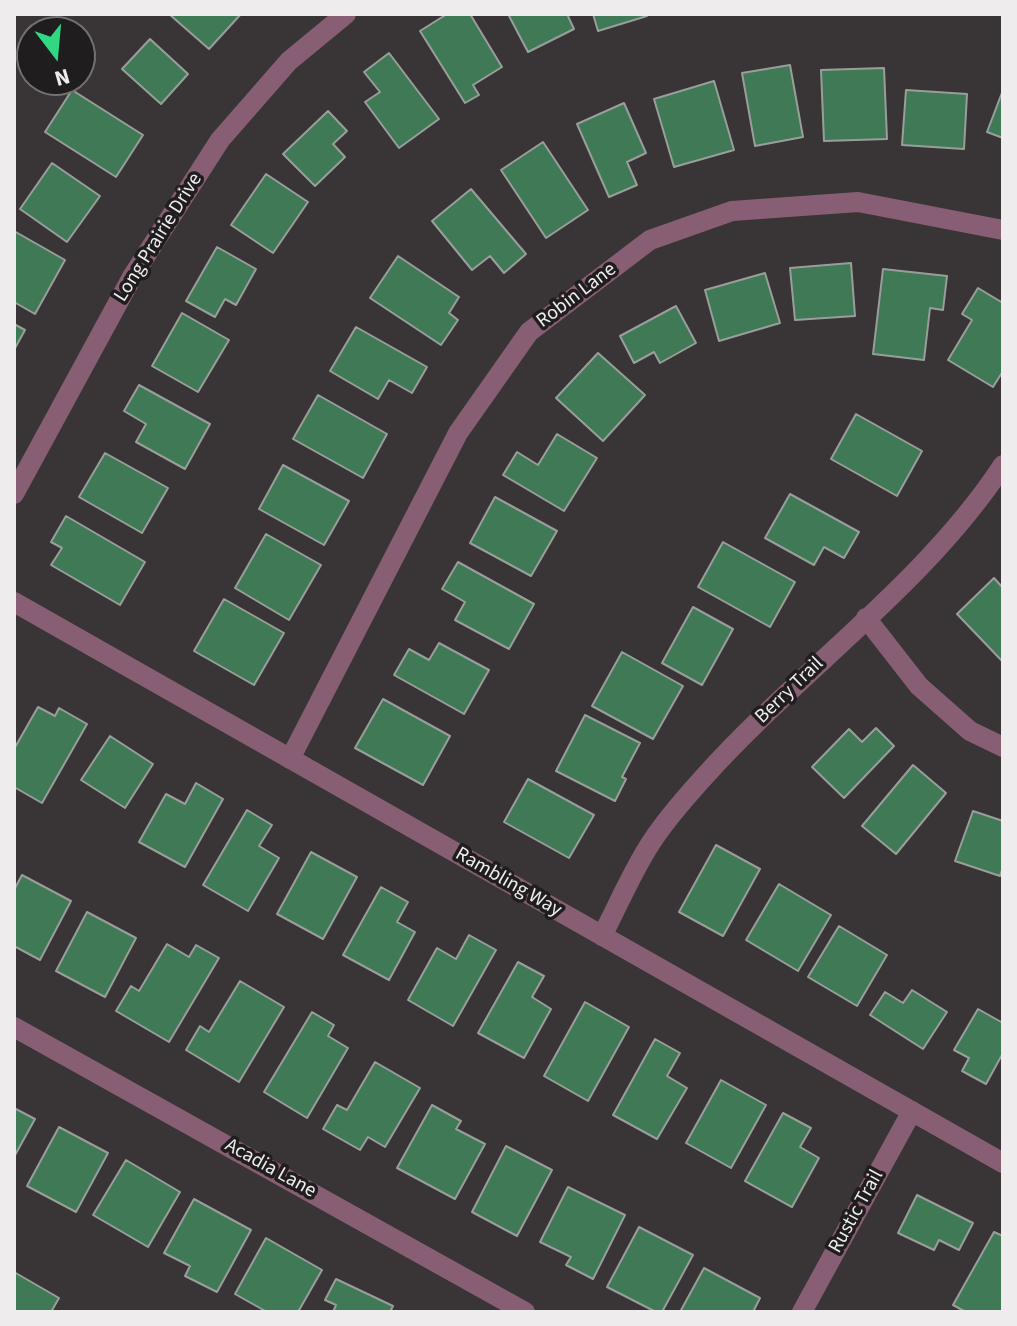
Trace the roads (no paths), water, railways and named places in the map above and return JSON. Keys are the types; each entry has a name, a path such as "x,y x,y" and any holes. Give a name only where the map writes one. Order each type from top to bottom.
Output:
{"street":[{"name":"Long Prairie Drive","path":"14,494 132,277 220,140 324,21 346,14"},
{"name":"Robin Lane","path":"290,759 458,433 529,332 650,240 732,211 858,202 1003,230"},
{"name":"Berry Trail","path":"602,936 648,848 702,779 761,718 935,552 986,491 1003,465"},
{"name":"Rambling Way","path":"14,602 1003,1163"},
{"path":"866,618 919,686 970,731 1003,747"},
{"name":"Acadia Lane","path":"14,1027 525,1312"},
{"name":"Rustic Trail","path":"802,1312 912,1111"}]}
